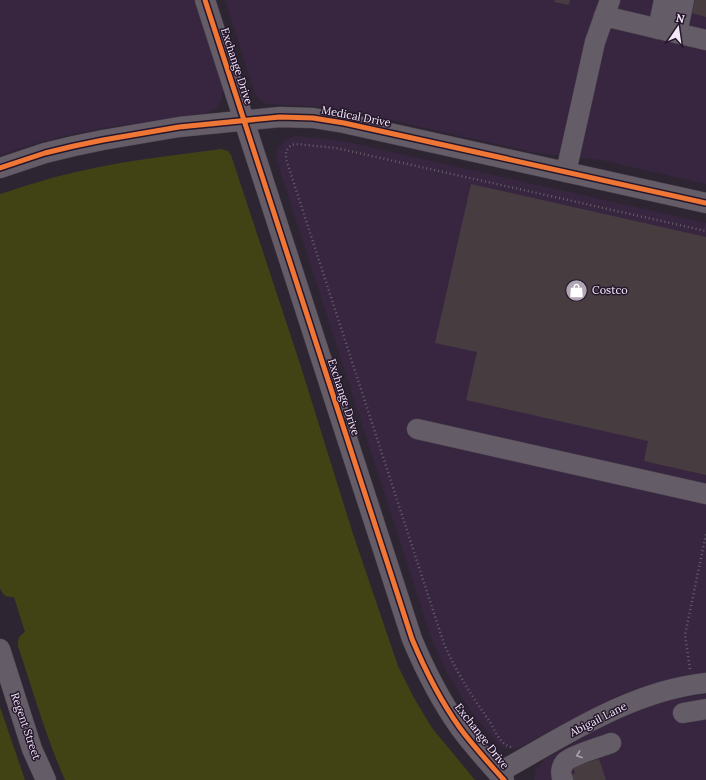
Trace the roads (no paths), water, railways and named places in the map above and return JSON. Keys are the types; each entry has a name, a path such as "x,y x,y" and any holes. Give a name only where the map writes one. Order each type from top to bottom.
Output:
{"street":[{"name":"Exchange Drive","path":"205,0 412,639 422,664 447,709 476,748 501,777"},
{"path":"664,0 667,31"},
{"path":"667,31 674,0"},
{"path":"667,31 684,0"},
{"path":"566,172 595,42 607,8 667,31 706,40"},
{"name":"Medical Drive","path":"0,168 45,153 103,140 179,128 244,120 291,117 336,122 706,203"},
{"path":"417,429 706,494"},
{"name":"Regent Street","path":"0,649 32,749 46,780"},
{"name":"Abigail Lane","path":"501,777 595,719 617,708 657,693 694,684 706,683"},
{"path":"683,713 706,709"},
{"path":"563,780 563,765 568,760 611,743"}],"place":[{"name":"Costco","path":"576,290"}]}
